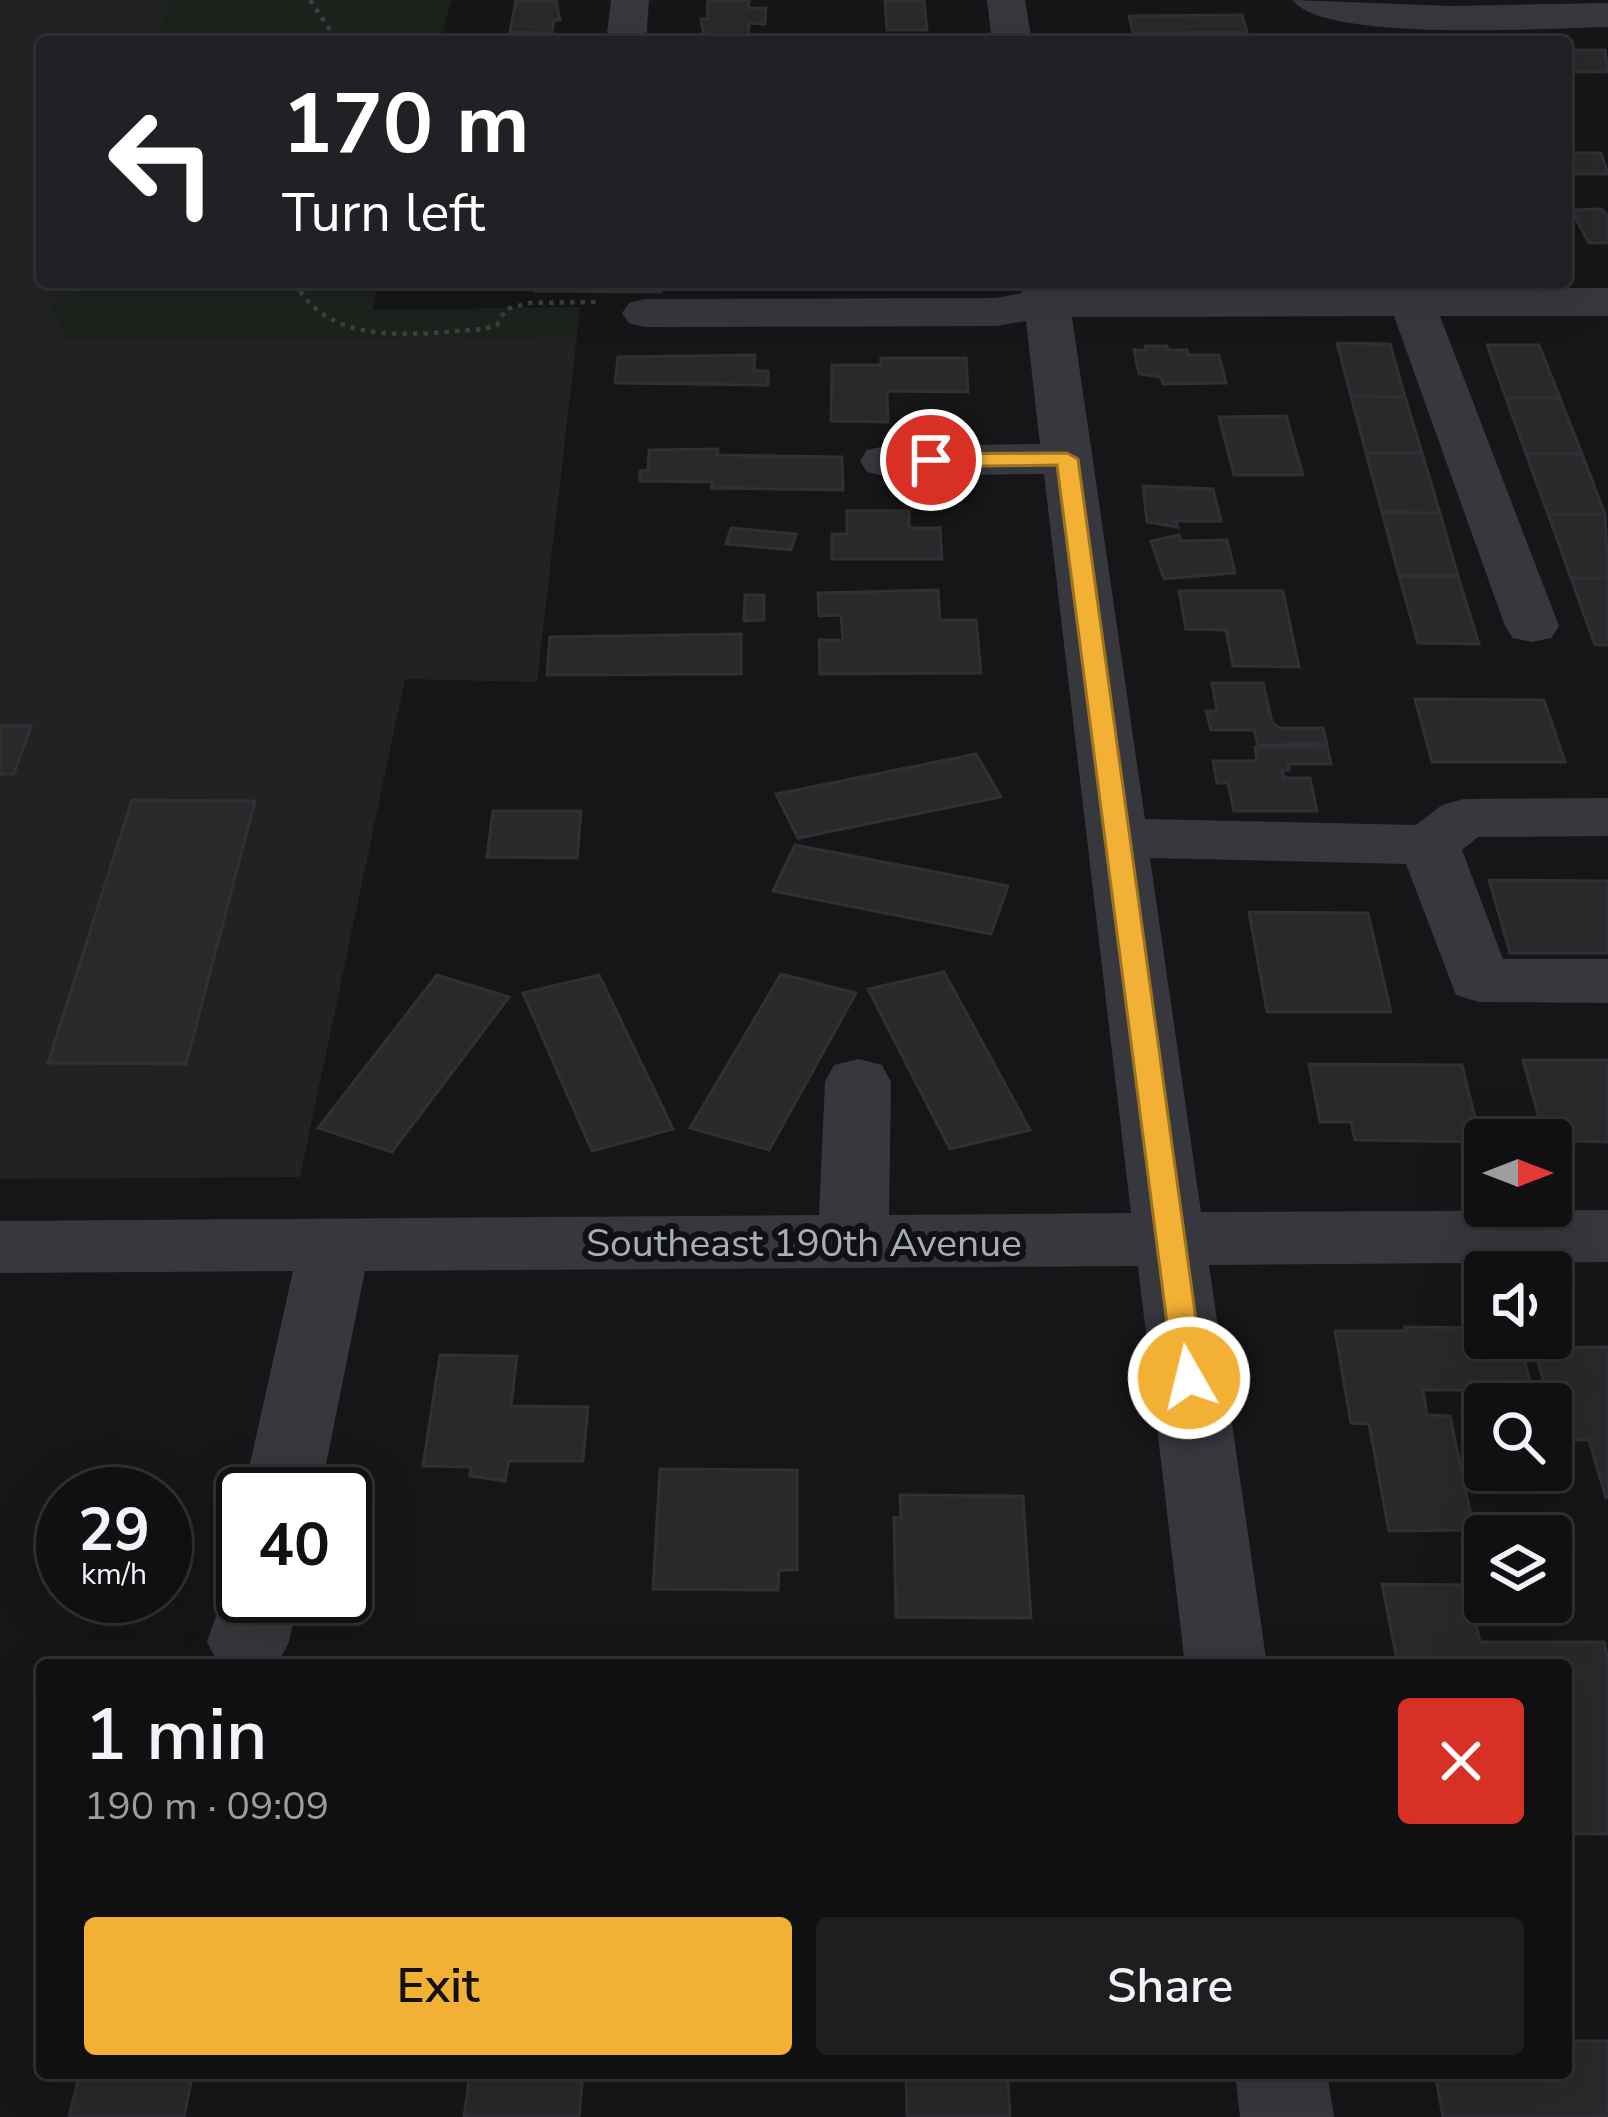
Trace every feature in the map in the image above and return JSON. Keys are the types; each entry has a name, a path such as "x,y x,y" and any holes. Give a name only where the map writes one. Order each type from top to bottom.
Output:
{"street":[{"path":"627,36 630,0"},
{"path":"1006,0 1011,36"},
{"path":"1312,0 1318,8 1362,16 1608,15"},
{"path":"1045,292 1225,1659"},
{"path":"645,313 996,312 1045,292 1412,303 1608,302"},
{"path":"1412,303 1532,626"},
{"path":"886,461 1067,459"},
{"path":"1118,838 1430,844 1463,818 1608,818"},
{"path":"1430,844 1479,980 1608,981"},
{"path":"853,1242 858,1082"},
{"name":"Southeast 190th Avenue","path":"0,1247 1608,1236"},
{"path":"287,1467 335,1245"},
{"path":"1282,2079 1287,2117"}],"path":[{"path":"310,0 334,36"},
{"path":"299,288 308,308 321,319 368,331 493,328 506,309 530,303 628,302 645,313"}],"shaded area":[{"path":"0,0 172,0 158,36 36,36 36,288 62,288 54,308 68,339 577,336 537,682 405,679 300,1177 0,1179"},
{"path":"172,0 451,0 442,36 158,36"},
{"path":"62,288 378,288 373,310 580,307 577,336 68,339 54,308"}],"building":[{"path":"516,0 556,0 560,20 554,20 552,33 510,32"},
{"path":"708,0 749,0 748,8 766,8 765,24 749,23 748,36 704,36 701,19 707,19"},
{"path":"885,0 924,0 927,30 887,30"},
{"path":"1242,15 1247,32 1133,33 1129,16"},
{"path":"1572,50 1605,50 1608,72 1572,72"},
{"path":"1572,153 1601,153 1608,174 1572,174"},
{"path":"1601,209 1608,216 1608,243 1589,243 1572,210"},
{"path":"536,288 661,288 661,292"},
{"path":"1337,343 1390,344 1405,397 1351,396"},
{"path":"1487,345 1539,345 1560,398 1506,398"},
{"path":"1145,346 1187,350 1188,355 1219,355 1226,383 1163,384 1161,377 1139,374 1134,350 1146,350"},
{"path":"755,355 754,371 768,371 768,385 615,383 618,357"},
{"path":"881,358 966,358 968,392 887,391 888,422 831,421 832,365 881,365"},
{"path":"1351,396 1405,397 1422,453 1366,453"},
{"path":"1506,398 1560,398 1582,454 1526,454"},
{"path":"1286,416 1303,475 1234,475 1219,417"},
{"path":"718,449 717,455 842,457 843,490 711,488 712,482 640,481 640,471 648,470 649,450"},
{"path":"1366,453 1422,453 1440,513 1382,512"},
{"path":"1526,454 1582,454 1605,514 1548,514"},
{"path":"1143,486 1213,489 1221,521 1176,521 1178,527 1147,522"},
{"path":"847,511 909,511 909,528 940,528 942,559 832,559 832,534 847,534"},
{"path":"1382,512 1440,513 1458,576 1399,576"},
{"path":"1548,514 1605,514 1608,578 1571,578"},
{"path":"731,528 796,534 791,550 726,544"},
{"path":"1179,535 1181,541 1227,540 1235,573 1164,579 1151,541"},
{"path":"1399,576 1458,576 1479,644 1418,643"},
{"path":"1571,578 1608,578 1608,645 1595,645"},
{"path":"938,590 940,620 976,620 981,673 820,674 819,640 843,640 841,615 819,616 818,593"},
{"path":"1179,591 1283,591 1299,667 1233,666 1226,630 1186,629"},
{"path":"745,595 764,595 764,620 744,621"},
{"path":"741,634 741,674 547,675 550,637"},
{"path":"1212,683 1263,683 1272,722 1279,728 1323,728 1327,744 1258,745 1254,730 1211,730 1206,711 1217,711"},
{"path":"1415,699 1544,700 1565,762 1432,762"},
{"path":"0,726 31,726 14,774 0,774"},
{"path":"1255,747 1327,747 1331,764 1288,764 1289,770 1282,770 1284,778 1310,778 1317,811 1234,811 1228,783 1217,783 1213,761 1257,761"},
{"path":"976,754 1001,797 798,838 776,794"},
{"path":"132,800 255,801 186,1064 48,1063"},
{"path":"493,811 581,811 577,858 487,857"},
{"path":"795,845 1008,886 991,934 773,891"},
{"path":"1489,880 1608,881 1608,953 1510,953"},
{"path":"1249,912 1368,913 1391,1012 1267,1012"},
{"path":"944,972 1030,1130 950,1149 868,989"},
{"path":"781,974 856,993 769,1150 690,1128"},
{"path":"437,975 509,997 392,1152 318,1128"},
{"path":"599,975 673,1129 592,1151 523,993"},
{"path":"1523,1060 1608,1060 1608,1142 1572,1141 1572,1119 1539,1119"},
{"path":"1309,1064 1462,1065 1475,1119 1464,1119 1464,1142 1355,1140 1351,1122 1320,1122"},
{"path":"1405,1327 1464,1328 1464,1359 1524,1359 1530,1383 1464,1383 1464,1390 1423,1390 1427,1415 1450,1416 1471,1515 1464,1515 1464,1530 1389,1531 1369,1424 1351,1423 1335,1331 1407,1331"},
{"path":"1572,1347 1608,1347 1608,1498 1589,1440 1572,1440 1572,1383 1544,1383 1537,1359 1572,1359"},
{"path":"440,1355 517,1356 511,1406 588,1407 583,1461 509,1461 505,1481 470,1476 471,1467 423,1466"},
{"path":"660,1469 797,1470 797,1570 779,1570 778,1590 653,1589"},
{"path":"900,1495 1023,1496 1031,1618 896,1617 894,1518 901,1518"},
{"path":"1382,1584 1464,1585 1464,1623 1476,1623 1480,1642 1604,1642 1608,1659 1608,1834 1572,1834 1572,1659 1397,1659"},
{"path":"1572,2041 1608,2041 1608,2117 1443,2117 1436,2079 1572,2079"},
{"path":"78,2079 192,2079 184,2117 69,2117"},
{"path":"469,2079 582,2079 579,2117 464,2117"},
{"path":"906,2079 1022,2079 1008,2080 1010,2117 907,2117"}],"route":[{"path":"931,460 1067,459 1189,1378"}]}
